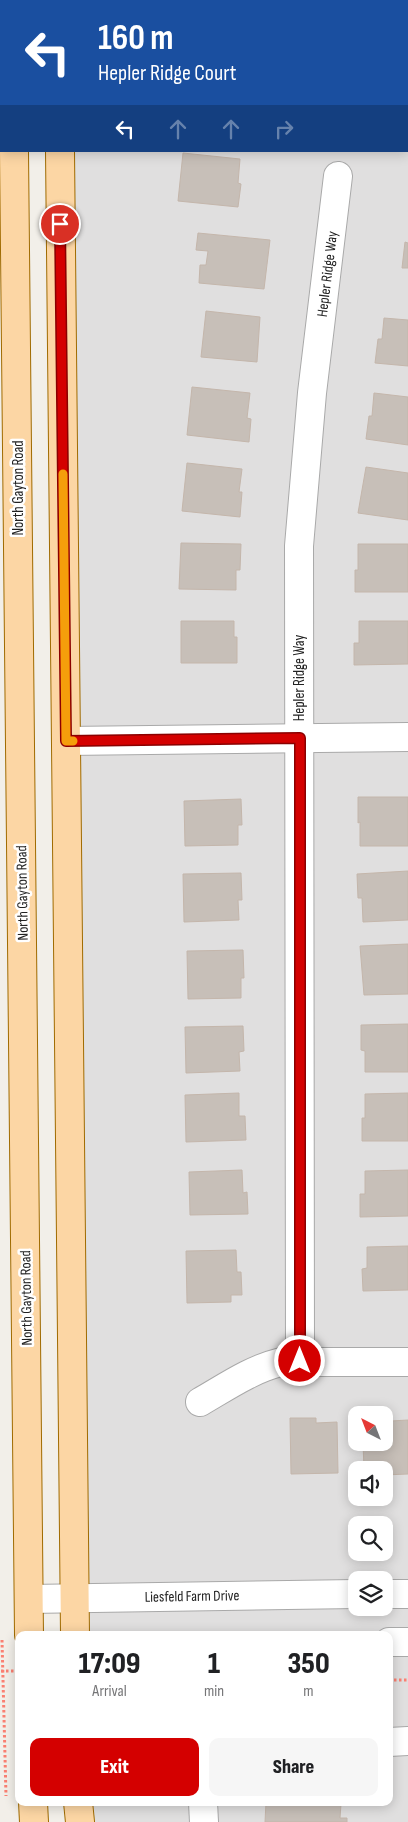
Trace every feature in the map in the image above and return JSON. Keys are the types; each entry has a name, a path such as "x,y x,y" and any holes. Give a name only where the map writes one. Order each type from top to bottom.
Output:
{"main road":[{"name":"North Gayton Road","path":"14,152 29,1631"},
{"path":"60,152 75,1631"},
{"path":"33,1806 34,1822"},
{"path":"78,1806 80,1822"}],"street":[{"name":"Hepler Ridge Way","path":"300,1361 300,738 298,546 312,393 338,176"},
{"path":"66,741 408,737"},
{"path":"200,1402 268,1365 281,1362 408,1362"},
{"name":"Liesfeld Farm Drive","path":"29,1599 348,1594"},
{"path":"393,1594 408,1594"},
{"path":"393,1642 408,1642"},
{"path":"393,1742 408,1742"},
{"path":"203,1806 204,1822"}],"path":[{"path":"2,1671 15,1672"},
{"path":"393,1680 408,1680"}],"shaded area":[{"path":"55,152 408,152 408,1822 77,1822 76,1806 393,1806 393,1631 71,1631"}],"building":[{"path":"183,153 240,159 238,183 241,184 238,207 178,201"},
{"path":"198,233 270,240 264,289 199,283 200,265 206,265 208,251 196,250"},
{"path":"405,242 408,243 408,268 402,268"},
{"path":"206,311 260,317 257,362 201,357"},
{"path":"384,318 408,320 408,366 375,363 378,339 382,339"},
{"path":"192,387 250,393 247,418 251,419 249,442 187,435"},
{"path":"374,393 408,397 408,445 366,439 369,416 372,416"},
{"path":"187,463 242,469 239,492 242,492 240,517 182,511"},
{"path":"366,467 408,473 408,520 358,513"},
{"path":"181,543 241,544 240,570 236,570 236,590 179,589"},
{"path":"358,544 408,544 408,592 355,592 355,570 358,570"},
{"path":"181,621 234,621 234,637 237,637 237,663 181,663"},
{"path":"359,621 408,621 408,664 354,665 354,643 359,643"},
{"path":"358,797 408,797 408,846 360,846"},
{"path":"241,799 242,825 238,825 238,845 185,846 184,801"},
{"path":"408,871 408,920 363,922 362,898 358,898 357,874"},
{"path":"241,873 242,900 238,900 239,920 184,922 183,874"},
{"path":"408,944 408,994 364,995 360,946"},
{"path":"243,950 244,978 241,978 241,998 188,999 187,951"},
{"path":"408,1024 408,1072 365,1072 365,1051 361,1050 361,1025"},
{"path":"243,1026 244,1051 239,1052 240,1071 186,1073 185,1027"},
{"path":"239,1093 239,1116 245,1116 246,1140 186,1142 185,1095"},
{"path":"408,1093 408,1141 362,1141 362,1118 365,1118 365,1094"},
{"path":"242,1170 243,1193 247,1192 248,1214 190,1215 189,1172"},
{"path":"408,1170 408,1216 360,1217 360,1194 365,1194 365,1171"},
{"path":"408,1246 408,1290 363,1291 362,1269 367,1268 367,1247"},
{"path":"236,1250 237,1272 241,1272 242,1295 231,1295 231,1302 187,1303 186,1251"},
{"path":"290,1418 316,1418 316,1423 337,1422 338,1473 291,1474"},
{"path":"408,1420 408,1474 393,1475 393,1461 364,1461 363,1451 393,1451 393,1421"},
{"path":"266,1806 341,1806 340,1818 347,1818 347,1822 265,1822"}],"slow traffic":[{"path":"63,474 66,741 73,741"}],"route":[{"path":"60,224 66,741 300,738 300,1361"}]}
